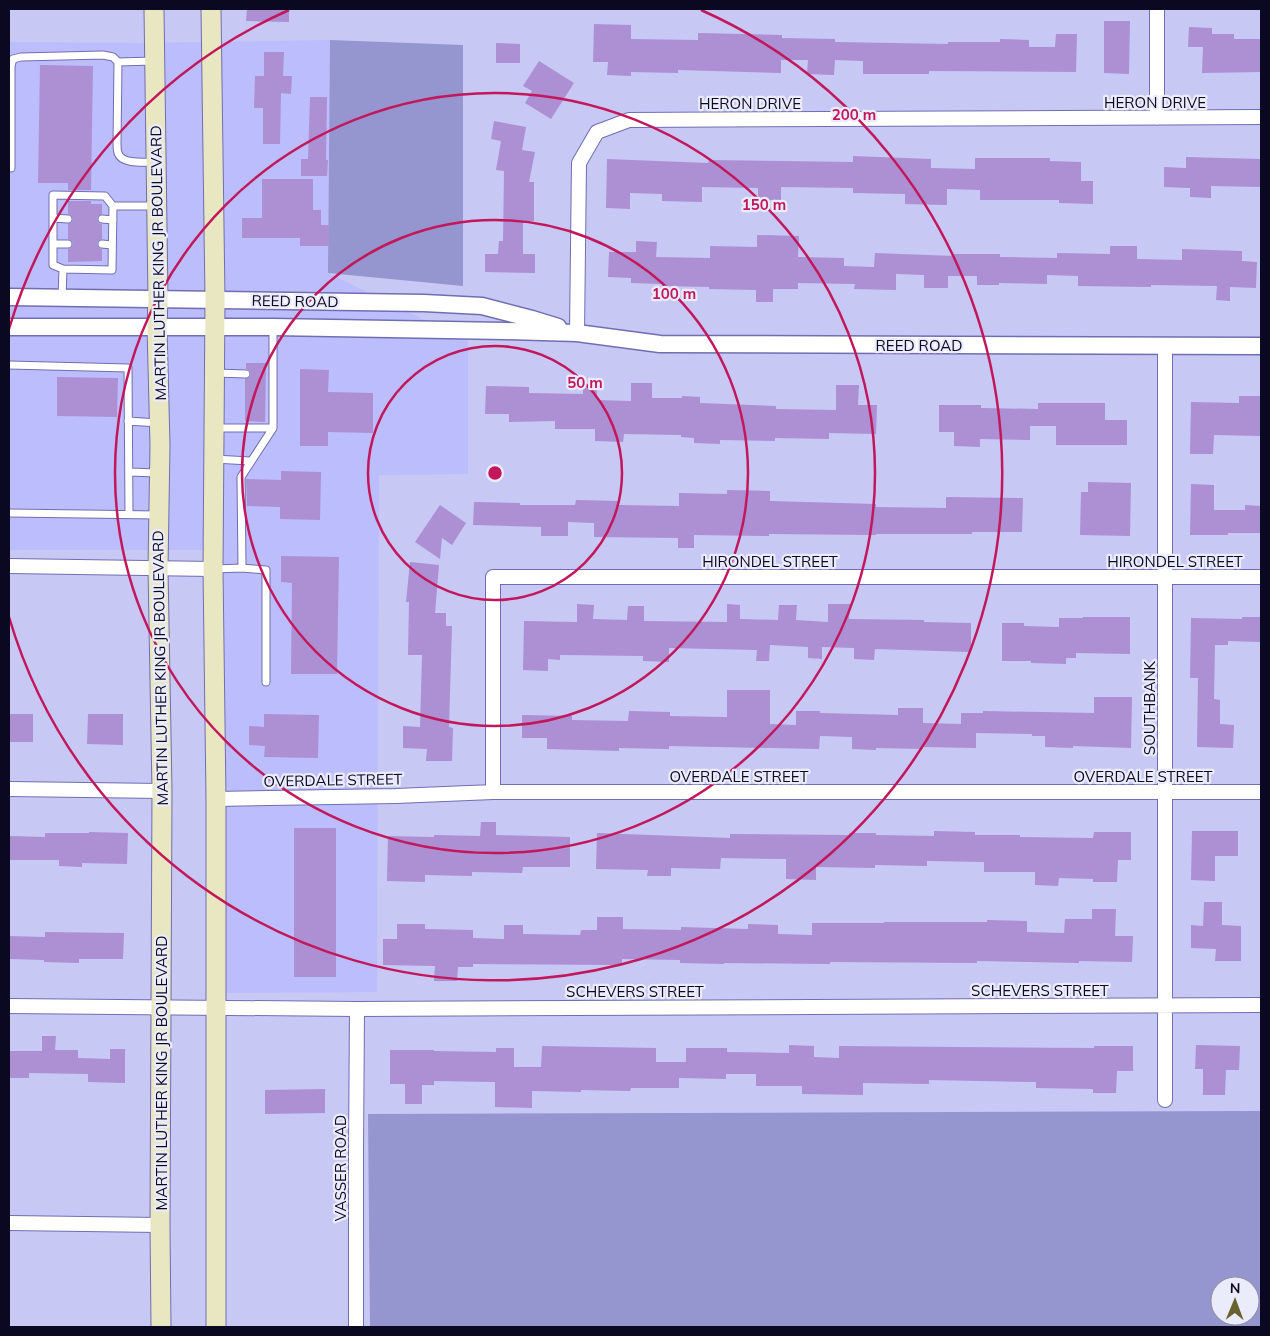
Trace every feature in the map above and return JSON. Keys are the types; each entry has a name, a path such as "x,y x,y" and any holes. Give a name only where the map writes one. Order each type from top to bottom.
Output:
{"main road":[{"name":"MARTIN LUTHER KING JR BOULEVARD","path":"154,9 157,327 160,423 158,568 162,791 161,1327"},
{"path":"211,9 215,300 216,1327"}],"street":[{"path":"1157,9 1157,118"},
{"name":"HERON DRIVE","path":"577,333 579,164 597,132 629,120 1261,117"},
{"name":"REED ROAD","path":"9,297 424,303 482,306 577,333"},
{"name":"REED ROAD","path":"9,327 273,327 505,331 577,333 660,344 1261,346"},
{"name":"SOUTHBANK","path":"1165,346 1165,1100"},
{"path":"9,566 214,569"},
{"name":"HIRONDEL STREET","path":"493,792 493,577 1261,577"},
{"path":"9,790 162,791"},
{"name":"OVERDALE STREET","path":"216,799 396,796 493,792 1261,792"},
{"name":"SCHEVERS STREET","path":"9,1006 357,1009 1261,1005"},
{"name":"VASSER ROAD","path":"356,1327 357,1009"},
{"path":"9,1223 160,1225"}],"lane":[{"path":"11,168 10,66 13,60 20,57 103,55 113,57 118,62 118,154 129,161 156,162"},
{"path":"118,62 155,61"},
{"path":"53,195 105,196 113,206 112,270 63,269 53,265 53,195"},
{"path":"113,206 157,206"},
{"path":"53,218 68,219"},
{"path":"102,219 113,220"},
{"path":"53,244 68,244"},
{"path":"102,244 112,245"},
{"path":"62,298 63,269"},
{"path":"242,568 241,477 273,428 270,374 273,327"},
{"path":"9,365 128,368 129,514"},
{"path":"214,372 246,374"},
{"path":"128,421 160,423"},
{"path":"214,428 273,428"},
{"path":"214,459 250,461"},
{"path":"129,472 160,473"},
{"path":"9,513 159,514"},
{"path":"214,569 242,568 266,570 266,682"}],"shaded area":[{"path":"330,40 328,273 468,341 468,474 379,475 377,992 225,993 224,550 9,550 9,42 139,43"},
{"path":"330,40 463,45 463,286 328,273"},
{"path":"1261,1111 1261,1327 370,1327 368,1114"}],"building":[{"path":"247,9 289,9 289,22 246,21"},
{"path":"1104,21 1130,21 1129,74 1104,73"},
{"path":"594,24 631,25 631,39 698,40 698,33 782,35 782,38 835,39 835,42 948,44 948,42 1000,42 1000,39 1029,40 1029,47 1055,47 1056,34 1077,34 1076,72 929,71 929,74 863,74 863,61 835,60 834,75 807,74 808,60 781,60 781,73 678,70 678,73 631,72 631,76 607,75 608,62 593,62"},
{"path":"1189,27 1212,28 1212,34 1234,34 1234,39 1261,39 1261,72 1202,73 1203,47 1188,47"},
{"path":"496,43 520,44 520,63 496,63"},
{"path":"264,52 284,52 283,76 292,76 291,94 281,93 280,144 263,144 263,108 254,108 255,76 264,76"},
{"path":"539,61 574,83 551,119 525,103 532,91 523,86"},
{"path":"40,65 93,66 91,190 68,190 68,183 38,183"},
{"path":"310,97 327,97 327,176 301,176 301,159 308,159"},
{"path":"494,121 526,127 522,150 535,152 529,182 534,182 534,221 523,221 523,254 535,254 535,273 485,272 485,254 498,254 499,241 503,241 504,171 496,170 501,141 491,139"},
{"path":"853,156 931,159 931,168 975,169 975,158 1050,158 1050,161 1081,162 1081,181 1093,181 1093,204 1059,203 1059,200 980,200 980,190 947,189 947,205 905,204 905,194 853,193 853,188 781,187 781,200 758,200 758,188 702,187 702,202 662,201 662,194 630,193 630,209 606,208 607,159 708,163 709,160 853,162"},
{"path":"1186,157 1260,159 1260,187 1211,186 1211,198 1190,197 1190,188 1164,187 1164,167 1186,168"},
{"path":"262,179 313,179 313,210 321,210 321,225 329,225 329,246 300,246 300,238 242,238 242,218 262,218"},
{"path":"68,201 91,201 91,204 102,204 102,214 97,219 102,224 102,239 97,244 102,249 102,261 68,262 68,249 73,244 68,239 68,224 73,219 68,214"},
{"path":"757,235 799,236 798,257 844,258 844,266 874,267 875,253 954,256 954,254 1000,254 1000,257 1057,258 1057,253 1110,254 1110,246 1137,246 1137,259 1182,260 1182,249 1242,251 1242,261 1257,262 1256,288 1230,287 1230,301 1216,300 1217,286 1078,286 1078,276 1047,275 1047,284 999,283 999,285 977,285 977,276 948,276 948,288 924,288 924,275 896,274 896,290 854,289 855,284 798,283 798,289 773,289 773,302 756,302 756,290 662,286 662,284 631,283 631,278 608,277 609,252 636,252 636,241 657,242 656,257 710,258 710,246 757,247"},
{"path":"246,363 266,363 265,422 245,421 245,379 250,377 251,374 246,369"},
{"path":"300,369 329,370 328,392 373,393 373,433 328,432 328,446 300,446"},
{"path":"57,377 118,378 117,417 57,416"},
{"path":"631,383 652,383 652,398 700,397 700,403 776,406 776,409 836,410 836,385 859,385 858,405 877,405 876,434 829,433 829,439 775,438 775,441 720,440 720,444 694,443 694,438 681,437 681,435 624,434 623,442 595,441 595,429 555,429 555,421 509,422 509,414 485,414 486,386 529,387 529,393 583,394 583,387 597,387 597,400 631,401"},
{"path":"1239,396 1261,396 1261,436 1214,435 1213,454 1190,454 1191,402 1239,403"},
{"path":"1038,403 1105,403 1105,420 1127,420 1127,445 1056,445 1056,426 1030,426 1030,440 980,439 980,447 954,446 954,432 939,432 939,405 981,405 981,408 1038,409"},
{"path":"281,471 321,472 320,520 280,519 280,507 247,506 246,479 281,480"},
{"path":"1088,482 1131,483 1130,536 1080,535 1081,492 1088,492"},
{"path":"1191,484 1214,485 1214,510 1245,510 1245,505 1261,506 1261,533 1190,535"},
{"path":"727,490 770,491 770,501 876,504 876,507 946,508 946,497 1023,498 1022,532 876,535 769,534 769,536 694,535 694,548 678,548 678,538 594,537 594,523 568,522 568,536 541,536 541,527 473,525 474,502 520,503 520,505 575,505 576,500 619,501 619,505 679,506 679,493 727,494"},
{"path":"440,505 466,523 452,545 442,538 440,559 415,542"},
{"path":"281,556 339,557 337,674 291,674 292,583 281,582"},
{"path":"410,562 439,565 435,613 446,613 446,626 452,626 449,727 453,728 452,761 426,761 427,749 403,748 403,726 420,727 422,655 408,655 409,602 406,602"},
{"path":"577,604 594,605 593,619 627,620 628,606 644,606 644,621 727,622 727,604 740,605 740,619 778,620 779,605 797,605 796,620 828,622 828,604 850,604 849,619 971,623 971,652 875,649 874,660 854,659 854,648 822,647 822,659 808,658 808,647 770,645 769,661 756,661 757,650 669,648 669,662 643,661 643,656 560,655 560,660 548,659 548,671 523,670 524,621 577,622"},
{"path":"1130,617 1130,654 1076,653 1076,658 1066,658 1066,664 1002,661 1002,623 1024,623 1024,626 1059,627 1059,618"},
{"path":"1242,617 1261,617 1261,642 1228,641 1228,645 1215,645 1214,699 1220,700 1220,724 1234,725 1233,748 1197,747 1198,678 1190,678 1191,618 1242,619"},
{"path":"727,690 770,690 770,724 796,725 796,711 898,715 898,708 923,708 923,723 961,724 961,713 983,713 983,711 1094,713 1094,697 1132,697 1131,748 1045,747 1045,736 976,733 976,748 923,747 923,749 876,748 876,750 852,749 852,737 820,736 819,749 669,746 669,749 619,748 619,751 547,749 547,738 522,738 522,715 572,716 572,720 628,721 629,711 670,712 670,716 727,717"},
{"path":"9,714 33,714 33,742 9,742"},
{"path":"88,714 123,714 123,745 87,744"},
{"path":"264,714 319,715 318,758 264,757 265,746 249,745 249,726 264,727"},
{"path":"481,822 496,822 496,835 570,837 570,867 523,867 522,873 472,872 472,876 425,875 425,882 387,881 388,836 480,836"},
{"path":"294,828 336,828 336,977 294,977"},
{"path":"934,831 975,832 975,835 1020,835 1020,837 1093,838 1094,832 1131,832 1131,860 1118,860 1117,882 1093,882 1093,879 1059,878 1058,886 1035,885 1035,872 984,872 984,862 927,861 927,866 875,865 875,868 816,867 816,880 786,879 786,859 721,858 720,869 671,868 671,876 647,876 648,870 596,869 597,833 730,838 730,834 849,835 849,833 876,833 876,835 934,836"},
{"path":"1192,831 1238,831 1238,856 1215,856 1215,881 1191,880"},
{"path":"45,833 128,833 127,864 82,863 82,867 59,866 59,860 9,860 9,836 45,837"},
{"path":"1204,902 1222,902 1222,925 1241,926 1241,961 1215,961 1216,949 1191,948 1191,925 1203,926"},
{"path":"1092,909 1116,909 1115,936 1133,936 1132,962 977,961 977,963 830,962 830,964 724,964 680,963 680,960 622,959 622,965 473,964 473,967 458,967 457,981 434,981 435,966 383,965 383,939 397,939 397,924 425,924 425,929 473,930 473,938 504,939 504,925 523,925 523,934 580,935 581,930 597,930 597,917 623,917 623,929 681,930 681,927 748,929 748,924 778,925 778,934 812,935 812,923 987,922 987,920 1027,921 1027,932 1064,933 1065,919 1092,919"},
{"path":"45,932 124,933 123,959 79,959 79,963 9,959 9,936 45,937"},
{"path":"42,1036 56,1036 55,1050 78,1050 78,1058 110,1059 110,1049 125,1049 125,1083 88,1082 88,1074 29,1073 29,1078 9,1078 9,1051 42,1051"},
{"path":"789,1045 814,1046 814,1057 839,1058 839,1046 1094,1048 1094,1046 1133,1046 1133,1071 1117,1071 1116,1093 1093,1093 1093,1089 1036,1088 1036,1082 929,1080 929,1084 863,1083 863,1095 802,1094 802,1086 756,1086 756,1074 726,1074 726,1079 679,1078 679,1088 631,1088 630,1091 581,1090 581,1092 532,1091 532,1108 495,1107 495,1082 434,1081 434,1085 422,1085 422,1104 405,1104 405,1084 390,1084 390,1050 496,1052 496,1048 514,1048 514,1067 541,1067 542,1046 656,1048 656,1062 686,1062 686,1048 727,1048 727,1052 789,1053"},
{"path":"1196,1045 1240,1046 1239,1070 1226,1070 1225,1095 1203,1095 1203,1069 1195,1069"},
{"path":"325,1089 325,1113 265,1114 265,1090"}]}
